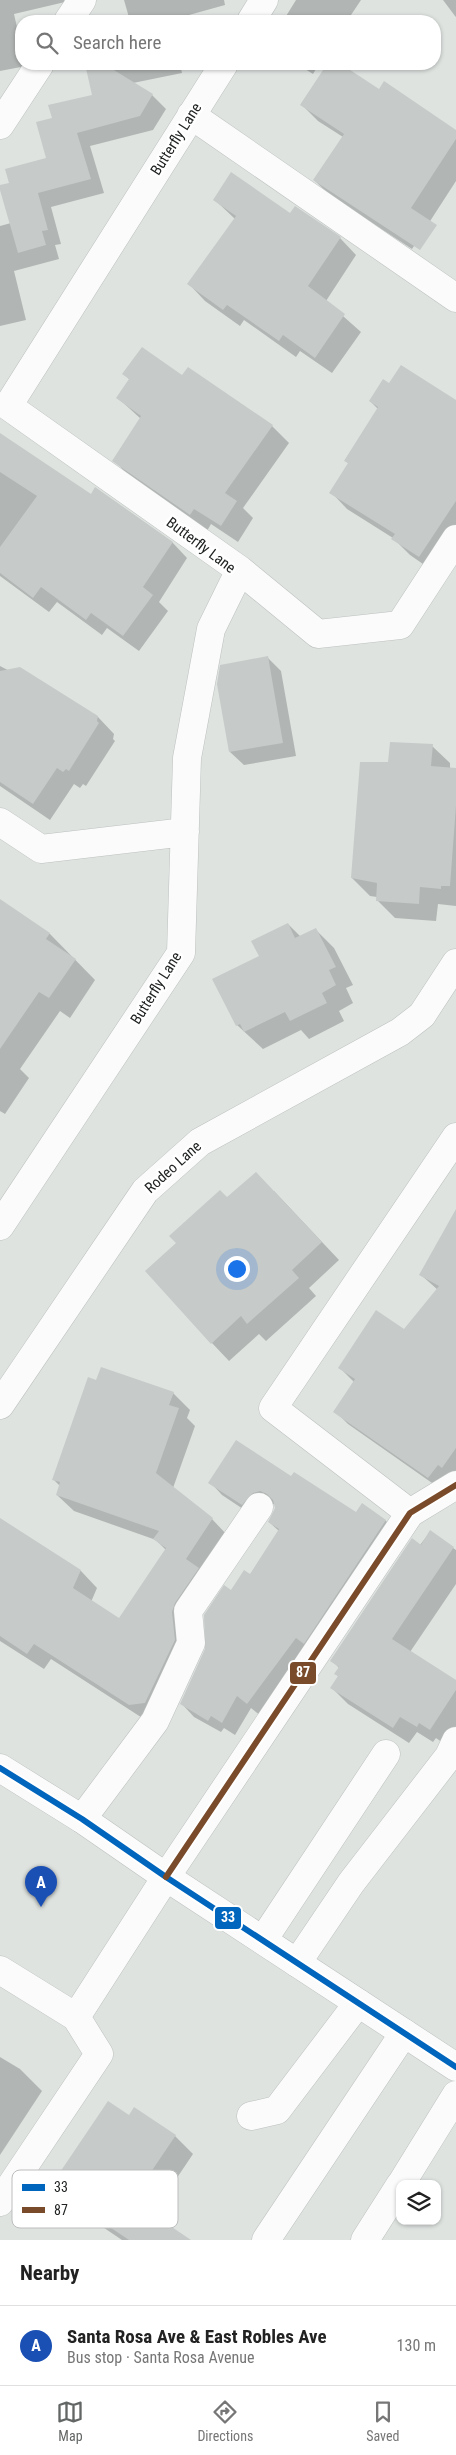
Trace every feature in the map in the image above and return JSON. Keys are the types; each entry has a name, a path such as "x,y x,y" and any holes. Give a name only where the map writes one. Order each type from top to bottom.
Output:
{"street":[{"path":"72,15 82,0"},
{"path":"255,15 264,0"},
{"path":"0,125 36,70"},
{"name":"Butterfly Lane","path":"0,1226 181,953 188,758 211,629 240,570 8,406 220,70"},
{"path":"192,115 456,298"},
{"path":"240,570 318,634 400,625 456,539"},
{"path":"0,822 41,848 185,832"},
{"name":"Rodeo Lane","path":"0,1405 145,1191 200,1142 400,1032 422,1015 456,963"},
{"path":"410,1513 273,1408 456,1137"},
{"path":"76,2017 166,1877 410,1513 456,1485"},
{"path":"82,1819 155,1721 191,1643 188,1611 259,1507"},
{"path":"297,1963 351,1883 450,1756 456,1741"},
{"path":"262,1940 386,1754"},
{"path":"0,1768 82,1819 166,1877 456,2067"},
{"path":"0,1970 76,2017 99,2054 21,2170"},
{"path":"251,2116 277,2110 358,2003"},
{"path":"266,2240 404,2033"},
{"path":"403,2180 456,2095"},
{"path":"0,2202 12,2184"},
{"path":"365,2240 396,2190"}],"building":[{"path":"86,70 114,70 153,94 140,116 77,133 91,179 38,193 48,230 42,231 46,245 18,253 0,190 0,185 9,183 5,169 46,158 36,122 52,118 48,105 92,95"},
{"path":"323,70 350,70 379,89 384,81 456,130 456,139 411,208 437,225 420,250 313,180 344,134 300,105"},
{"path":"231,172 290,213 295,206 341,237 308,286 345,314 315,358 283,335 279,341 227,305 223,310 187,284 236,216 213,200"},
{"path":"142,347 182,375 188,367 273,425 225,493 237,501 221,526 194,509 190,515 112,461 141,416 116,398 129,379 122,374"},
{"path":"401,365 456,400 456,501 419,557 391,539 395,534 329,493 348,463 344,461 378,407 369,401 383,379 389,383"},
{"path":"0,433 91,494 95,487 173,542 143,587 153,595 123,636 91,613 86,620 41,587 33,598 0,573 0,547 37,496 0,472"},
{"path":"268,656 283,743 229,752 217,684 220,665"},
{"path":"20,667 98,716 97,721 99,723 69,771 66,769 63,772 57,768 33,804 0,782 0,671"},
{"path":"390,742 433,744 431,766 456,768 456,806 450,886 441,886 441,889 420,887 419,904 376,901 377,883 351,878 360,762 388,762"},
{"path":"0,899 50,933 46,939 76,959 49,998 39,992 0,1049"},
{"path":"288,923 295,938 316,928 336,967 329,970 336,985 322,993 327,1003 290,1021 285,1012 244,1032 240,1024 236,1026 212,979 259,956 251,941"},
{"path":"256,1172 322,1242 292,1270 299,1278 247,1324 241,1316 211,1344 145,1271 176,1243 169,1236 220,1190 227,1197"},
{"path":"456,1209 456,1448 442,1468 438,1465 428,1478 333,1412 355,1379 338,1368 376,1310 404,1329 439,1286 419,1275"},
{"path":"101,1367 174,1392 169,1405 179,1408 156,1473 213,1518 186,1559 199,1568 175,1603 172,1612 175,1640 145,1703 129,1705 34,1644 27,1654 0,1636 0,1518 81,1570 73,1588 119,1618 166,1548 153,1539 159,1531 56,1495 60,1482 52,1480 88,1377 96,1380"},
{"path":"236,1440 291,1476 294,1472 356,1512 362,1503 386,1520 304,1644 296,1638 247,1704 237,1696 222,1723 211,1716 208,1721 180,1704 205,1649 204,1615 224,1585 231,1590 244,1570 250,1574 279,1529 268,1522 275,1508 273,1500 267,1494 260,1491 253,1493 242,1505 208,1483"},
{"path":"430,1530 454,1547 392,1639 456,1680 456,1690 430,1730 419,1723 417,1727 400,1717 393,1728 330,1688 338,1676 334,1674 339,1667 330,1661 412,1538 421,1545"},
{"path":"108,2101 129,2115 134,2107 176,2135 152,2170 61,2170"},
{"path":"111,2228 173,2228 191,2240 129,2240"}],"transit line":[{"name":"87","path":"166,1877 410,1513 456,1485"},
{"name":"33","path":"0,1768 82,1819 166,1877 456,2067"}],"place":[{"name":"Santa Rosa Ave & East Robles Ave","path":"41,1907"}]}
